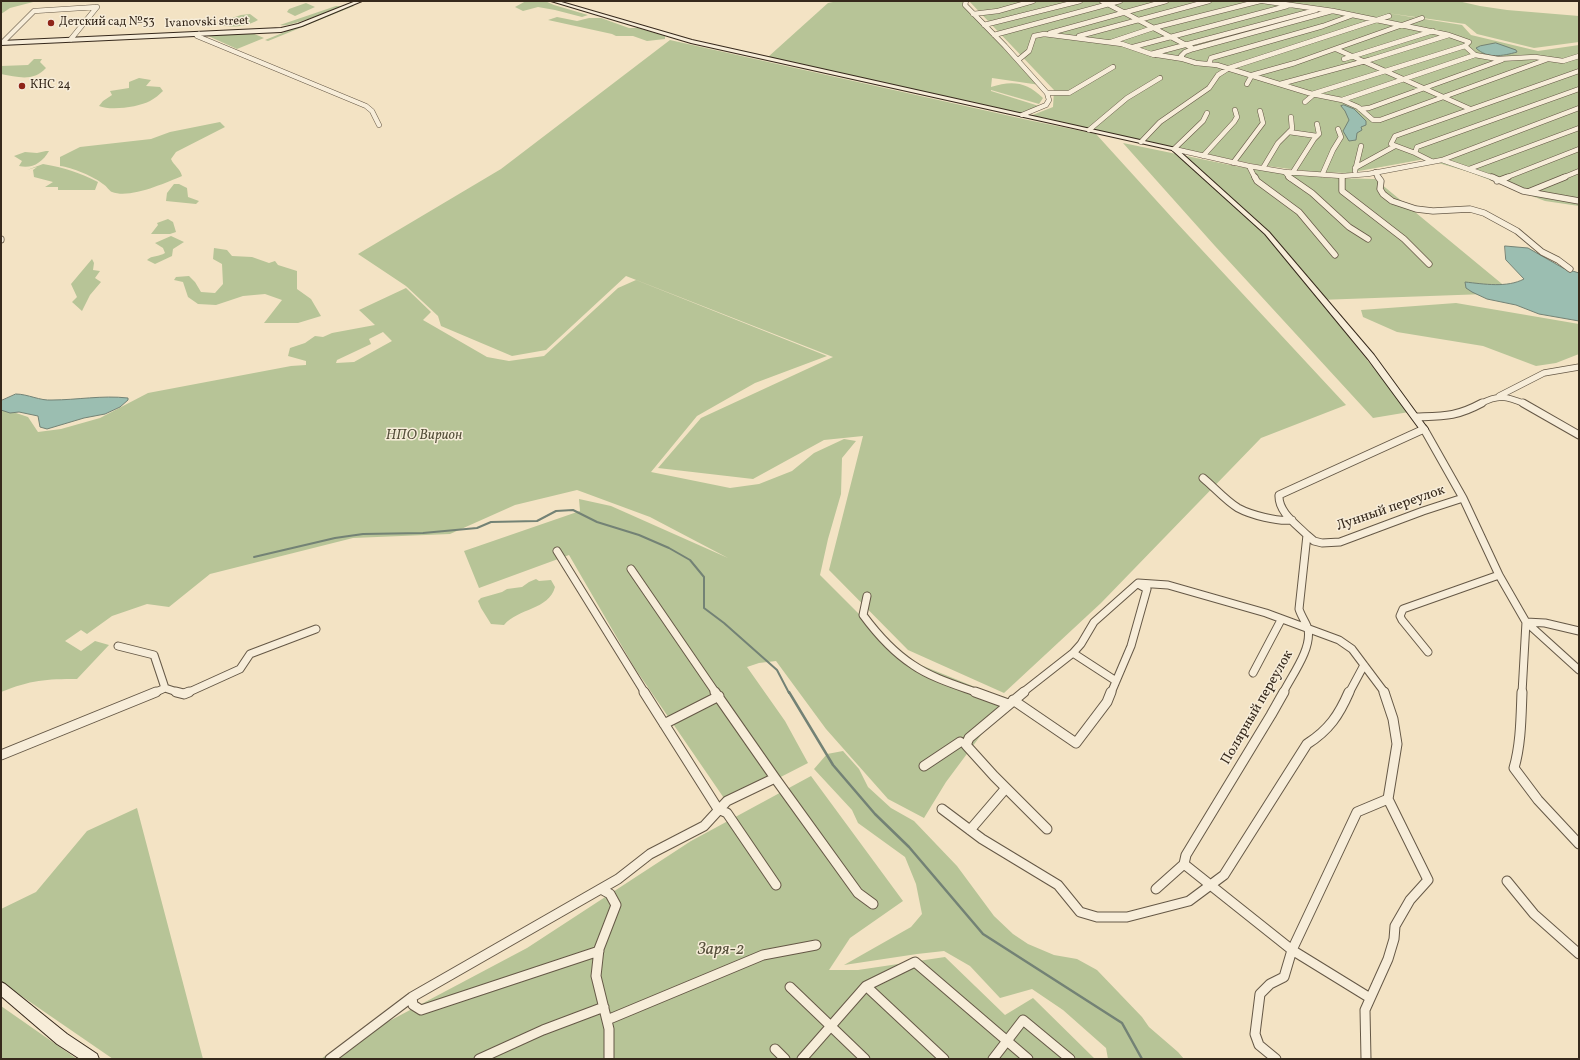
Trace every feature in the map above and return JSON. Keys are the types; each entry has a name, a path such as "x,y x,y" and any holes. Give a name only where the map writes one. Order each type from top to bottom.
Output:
{"street":[{"name":"Ivanovski street","path":"2,41 280,30 300,25 360,1"},
{"path":"553,1 691,41 1203,156 1285,172 1342,176 1375,172 1442,160 1579,108"},
{"path":"966,1 965,5 1018,60 1047,93 1049,100 1046,106 1022,115"},
{"path":"973,14 998,11 1033,1"},
{"path":"984,25 1080,1"},
{"path":"1102,1 1153,28 1186,43 1193,49"},
{"path":"994,35 1058,19 1120,1"},
{"path":"1018,60 1028,51 1034,36 1166,1"},
{"path":"1076,38 1209,1"},
{"path":"1111,42 1153,28 1261,1 1317,8 1404,25 1450,35 1469,42 1465,46 1312,94 1312,96 1305,102"},
{"path":"1132,47 1291,5"},
{"path":"2,41 34,11 97,7 72,39"},
{"path":"1154,55 1151,54 1186,43 1287,18 1317,8"},
{"path":"1183,59 1181,56 1184,52 1193,49 1332,11"},
{"path":"1209,64 1211,58 1323,26 1353,15"},
{"path":"1141,142 1160,122 1209,88 1218,75 1229,68 1389,16"},
{"path":"1247,84 1252,75 1296,63 1422,18"},
{"path":"1344,59 1434,31"},
{"path":"199,34 197,36 366,106 372,111 379,125"},
{"path":"1046,34 1111,42 1132,47 1154,55 1229,68 1312,94 1342,100 1360,109 1373,120 1380,120 1444,98 1548,59"},
{"path":"1280,84 1363,62 1450,35"},
{"path":"1465,46 1475,55"},
{"path":"1336,49 1470,109"},
{"path":"1342,100 1475,55 1504,58 1524,57 1563,61 1579,56"},
{"path":"1360,109 1369,108 1504,58"},
{"path":"1047,93 1069,93 1112,67"},
{"path":"1431,161 1391,144 1396,136 1579,71"},
{"path":"1089,130 1127,98 1160,78"},
{"path":"1414,154 1417,147 1579,89"},
{"path":"1203,156 1234,122 1237,117 1234,110"},
{"path":"1233,162 1263,123 1260,111"},
{"path":"1174,149 1203,121 1207,113"},
{"path":"1263,168 1278,143 1292,129 1291,117"},
{"path":"1293,172 1319,134 1317,124"},
{"path":"1469,169 1579,128"},
{"path":"1322,175 1333,150 1341,137 1338,129"},
{"path":"1289,132 1317,136"},
{"path":"1355,175 1355,168 1361,146"},
{"path":"1355,168 1395,146"},
{"path":"1174,149 1267,233 1371,357 1424,429 1462,498 1499,575 1526,622 1579,670"},
{"path":"1497,181 1579,149"},
{"path":"1442,160 1528,192 1579,201"},
{"path":"1249,166 1258,181 1299,212 1335,255"},
{"path":"1528,192 1579,171"},
{"path":"1285,172 1289,177 1312,193 1349,227 1368,239"},
{"path":"1375,172 1380,182 1382,194 1392,201 1416,209 1428,211 1470,209 1484,213 1517,231 1542,252 1558,260 1570,269"},
{"path":"1342,176 1342,191 1404,239 1429,264"},
{"path":"1568,200 1579,197"},
{"path":"1416,417 1441,417 1460,414 1544,373 1579,367"},
{"path":"1499,396 1512,399 1530,407 1579,435"},
{"path":"1307,535 1281,507 1278,500 1279,495 1424,429"},
{"path":"1203,478 1238,508 1254,514 1284,521 1292,520"},
{"name":"Лунный переулок","path":"1307,535 1314,541 1322,543 1340,542 1462,498"},
{"name":"Полярный переулок","path":"1156,889 1185,860 1271,715 1308,646 1308,628 1302,619 1300,609 1307,535"},
{"path":"557,551 718,809 727,813 776,885"},
{"path":"631,569 775,778 858,893 873,904"},
{"path":"1428,652 1402,620 1400,612 1403,609 1499,575"},
{"path":"867,596 863,615 871,626 902,657 921,670 1011,702 1076,743 1107,702 1131,646 1147,589 1138,583"},
{"path":"1047,829 966,745 969,738 1011,702 1073,653 1081,644 1094,622 1138,583 1168,585 1266,613 1281,620 1308,628 1339,640 1352,649 1385,693 1393,719 1397,744 1388,799 1428,880 1410,900 1395,926 1394,939 1388,958 1365,1010 1366,1059"},
{"path":"1253,673 1281,620"},
{"path":"1526,622 1545,623 1579,631"},
{"path":"1526,622 1520,730 1517,758 1514,768 1538,800 1579,844"},
{"path":"1,755 165,688 184,694 240,669 250,654 316,629"},
{"path":"118,646 154,655 165,688"},
{"path":"1073,653 1116,681"},
{"path":"942,809 982,839 1058,885 1080,912 1097,917 1127,917 1189,901 1224,875 1308,744 1318,738 1339,714 1364,665"},
{"path":"664,724 719,696"},
{"path":"924,766 960,742"},
{"path":"330,1059 412,997 618,879 650,854 704,826 718,809 728,801 775,778"},
{"path":"970,830 1006,788"},
{"path":"1276,1059 1259,1045 1255,1034 1260,994 1270,984 1284,977 1292,950 1357,812 1388,799"},
{"path":"1185,860 1218,892 1292,950 1370,998"},
{"path":"1508,881 1534,914 1579,954"},
{"path":"601,889 610,894 616,905 599,950 596,976 609,1029 609,1059"},
{"path":"607,1020 763,955 816,946"},
{"path":"412,997 413,1005 421,1010 599,950"},
{"path":"802,1059 832,1027 866,986 915,962 1028,1059"},
{"path":"866,986 944,1059"},
{"path":"790,987 865,1059"},
{"path":"1,988 62,1039 92,1059"},
{"path":"479,1059 543,1030 604,1007"},
{"path":"993,1059 1023,1020 1070,1059"},
{"path":"775,1049 785,1059"}],"green space":[{"path":"1,1 37,1 10,8 1,14"},
{"path":"526,1 545,1 588,15 582,17 538,7 523,11 515,7"},
{"path":"838,1 964,1 1040,85 992,78 991,87 1012,83 1019,84 1031,89 1043,98 1039,104 991,90 1039,106 1022,113 768,57 828,3"},
{"path":"969,1 1458,1 1507,10 1579,16 1579,42 1534,48 1477,34 1465,24 1387,13 1462,25 1471,35 1538,51 1579,45 1579,206 1545,201 1469,172 1425,159 1348,173 1315,172 1258,165 1030,116 1053,107 1054,90"},
{"path":"306,3 315,7 295,16 287,12 289,9"},
{"path":"352,5 354,6 268,41 265,40"},
{"path":"336,6 342,6 292,24 280,25"},
{"path":"250,14 258,20 248,24 232,27 217,23 241,15"},
{"path":"557,17 577,21 589,18 601,18 629,28 638,28 665,36 665,39 647,41 633,36 616,36 548,20"},
{"path":"252,33 264,38 237,49 206,35"},
{"path":"670,40 1096,134 1346,405 1261,438 1101,603 1004,693 908,650 829,570 863,436 824,440 753,479 658,468 701,418 833,357 626,276 546,350 512,356 441,326 438,316 406,286 358,254 501,169"},
{"path":"34,59 42,59 40,62 46,68 36,75 25,77 1,74 1,66 28,65"},
{"path":"139,78 151,80 146,86 160,87 163,91 150,101 139,105 125,108 99,106 103,101 112,95 110,91 129,88 129,82"},
{"path":"220,122 225,127 176,152 171,159 182,176 138,192 119,194 112,192 89,175 60,166 60,157 80,147 151,139 170,132"},
{"path":"1123,143 1240,167 1329,178 1375,179 1513,293 1319,300 1409,412 1373,418 1215,246"},
{"path":"49,151 40,162 28,167 19,166 22,161 14,156 25,152 37,153"},
{"path":"43,164 71,171 98,182 95,190 58,190 58,187 45,187 53,182 34,177 33,170 37,167 27,170"},
{"path":"174,184 179,184 187,188 188,197 199,201 196,204 166,201 167,193"},
{"path":"168,219 173,222 176,232 170,234 151,234 158,225 157,223"},
{"path":"171,236 184,242 173,249 172,256 155,264 147,260 151,257 165,253 163,248 155,243"},
{"path":"214,248 227,250 232,256 252,257 269,263 275,261 278,265 297,271 297,289 311,299 321,316 298,323 264,323 282,300 265,294 243,296 216,305 198,304 188,297 183,282 174,280 176,277 189,276 201,292 215,293 223,284 222,264 213,259"},
{"path":"92,259 94,263 93,270 100,271 95,278 101,282 90,295 82,311 72,302 77,297 71,284"},
{"name":"НПО Вирион","path":"636,280 827,356 755,383 697,416 651,472 730,488 759,484 792,471 814,453 844,439 856,441 842,458 841,494 828,539 820,575 863,618 911,661 1007,700 946,782 924,818 888,799 826,729 776,661 759,663 747,667 785,721 808,763 728,804 634,667 569,555 479,588 464,551 580,511 579,499 611,506 728,558 650,517 577,490 515,505 450,534 353,538 210,574 169,607 147,604 112,616 87,634 81,630 65,641 81,651 95,641 109,645 77,679 39,681 1,692 1,408 28,417 38,432 61,429 100,418 148,393 291,366 306,365 306,361 288,356 290,348 305,343 315,336 323,337 332,333 375,325 359,310 406,288 431,312 423,320 487,357 509,361 544,356 618,288","holes":["383,332 392,341 354,362 336,363 337,360 371,344 369,339"]},
{"path":"1456,303 1579,324 1579,354 1556,363 1536,366 1483,346 1397,332 1363,317 1361,310"},
{"path":"536,579 539,581 551,580 555,587 552,595 540,605 517,615 504,625 491,624 478,601 481,598 507,589 522,587"},
{"path":"843,751 859,769 868,787 891,808 914,821 957,866 994,916 1013,934 1028,944 1054,955 1077,959 1097,970 1142,1017 1149,1027 1184,1059 1108,1059 1106,1048 1063,1010 1032,989 1000,998 970,966 944,951 844,965 911,927 922,914 916,884 905,857 858,823 852,810 814,769 827,754"},
{"name":"Заря-2","path":"811,776 903,901 850,938 829,970 858,970 945,957 1005,1015 1033,998 1095,1059 321,1059 329,1053 527,948 691,841"},
{"path":"137,808 203,1059 113,1059 1,982 1,909 36,892 87,831"},
{"path":"1,1006 77,1059 1,1059"}],"shaded area":[{"path":"1496,43 1516,50 1517,52 1495,56 1485,54 1476,48"},
{"path":"1344,105 1354,109 1366,121 1366,125 1361,127 1362,130 1357,133 1356,140 1349,141 1343,131 1349,120 1341,106"},
{"path":"1505,246 1528,248 1563,268 1579,273 1579,321 1539,314 1516,305 1487,299 1466,288 1465,282 1510,284 1524,279 1506,260"},
{"path":"16,394 48,400 109,397 128,398 128,400 120,407 105,414 84,418 47,429 40,427 38,416 19,412 10,413 1,410 1,401"}],"waterway":[{"path":"254,557 335,538 363,534 423,533 477,528 491,522 537,521 556,511 573,510 597,522 639,535 669,548 690,560 704,577 704,608 724,623 777,670 789,693"},
{"path":"789,692 833,765 875,814 909,847 983,934 1122,1023 1142,1059"}],"place":[{"name":"Детский сад №53","path":"51,23"},
{"name":"КНС 24","path":"22,86"}]}
